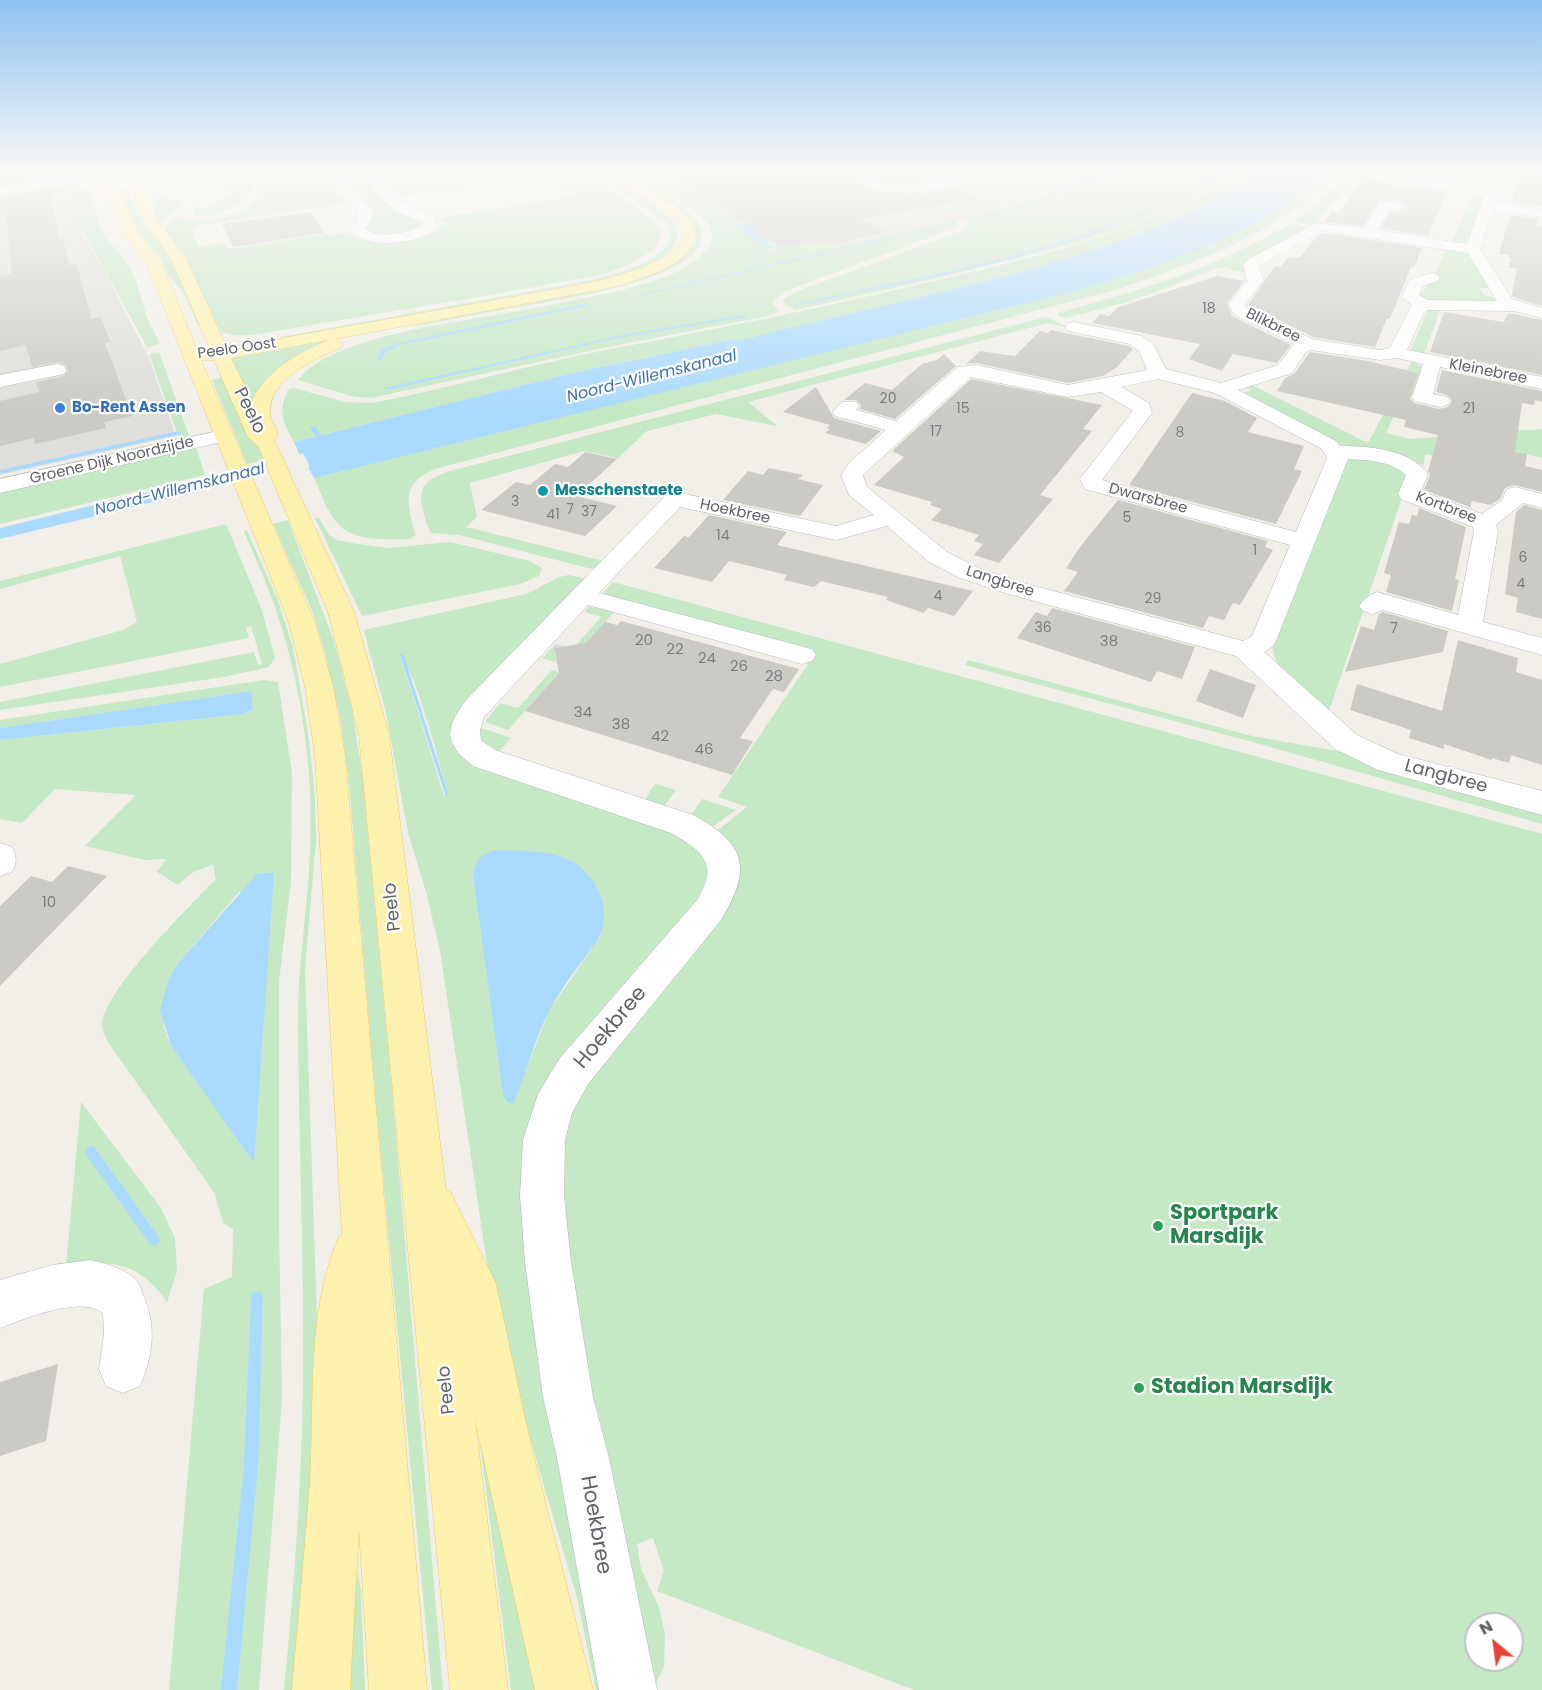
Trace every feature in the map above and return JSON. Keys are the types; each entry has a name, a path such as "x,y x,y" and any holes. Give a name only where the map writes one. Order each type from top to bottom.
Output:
{"main road":[{"name":"Peelo","path":"145,253 154,264 189,356 302,623 319,686 330,756 398,1690"},
{"name":"Peelo","path":"174,253 257,435 275,459 341,612 374,735 479,1690"},
{"name":"Peelo Oost","path":"189,356 580,281 633,265 652,253"},
{"name":"Peelo Oost","path":"219,350 443,315 620,281 648,272 679,253"},
{"path":"275,459 260,415 260,404 272,383 299,361 337,343 443,315"},
{"path":"425,1191 473,1284 505,1446 564,1690"},
{"path":"321,1690 336,1479 338,1334 363,1212"}],"street":[{"name":"Blikbree","path":"1272,253 1251,265 1255,281 1237,304 1239,310 1308,344"},
{"path":"1475,253 1506,302 1542,313"},
{"path":"1425,305 1410,297 1415,284 1432,278"},
{"path":"1397,353 1417,309 1425,305 1514,306"},
{"path":"1074,327 1136,340 1147,348 1158,373"},
{"path":"1222,388 1285,369 1299,348 1308,344"},
{"name":"Kleinebree","path":"1308,344 1380,355 1397,353 1542,383"},
{"name":"Kleinebree","path":"1433,362 1422,397 1440,401"},
{"path":"0,381 57,370"},
{"name":"Langbree","path":"1335,452 1305,431 1222,388 1158,373 1068,391 976,371 965,371 900,428 852,475 857,490 890,518 938,557 969,573 1014,588 1246,650 1312,713 1347,742 1389,762 1542,803"},
{"name":"Dwarsbree","path":"1103,385 1136,402 1142,407 1142,413 1091,479 1093,483 1303,541"},
{"path":"849,406 842,412 900,428"},
{"name":"Groene Dijk Noordzijde","path":"0,486 223,436"},
{"path":"1246,650 1263,641 1337,463 1335,452"},
{"name":"Kortbree","path":"1335,452 1357,452 1407,465 1417,474 1409,494 1484,523"},
{"name":"Kortbree","path":"1484,523 1512,503 1515,494 1542,501"},
{"name":"Hoekbree","path":"628,1690 584,1458 568,1397 560,1345 548,1262 542,1196 544,1140 553,1108 574,1071 709,910 720,895 726,872 717,848 705,836 682,824 495,762 474,752 468,746 465,729 467,720 476,707 675,499 836,533 890,518"},
{"name":"Kortbree","path":"1469,626 1486,531 1484,523"},
{"path":"582,596 802,655"},
{"path":"1372,606 1377,600 1542,646"},
{"path":"0,856 0,863"},
{"path":"0,1304 68,1284 94,1283 112,1289 123,1299 128,1315 123,1369"}],"shaded area":[{"path":"0,253 93,253 149,358 176,436 0,475"},
{"path":"780,253 817,253 790,259"}],"green space":[{"path":"95,253 119,253 126,261 135,278 147,317 160,344 147,347"},
{"path":"156,253 169,253 202,325 198,326 185,295 168,275"},
{"path":"176,253 649,253 630,264 604,274 502,293 243,336 230,335 218,330"},
{"path":"668,253 642,269 595,283 283,341 281,337 591,280 629,269 657,255"},
{"path":"687,253 691,253 683,261 659,274 630,284 417,326 416,323 628,282 664,269"},
{"path":"703,253 888,253 785,291 774,300 773,305 780,311 768,316 603,348 371,398 351,396 298,380 313,366 361,344 418,329 562,303 630,288 679,271"},
{"path":"902,253 1037,253 795,310 784,303 784,299 798,291"},
{"path":"1046,253 1084,253 963,287 739,341 734,339 564,375 294,442 284,422 283,403 289,389 294,388 345,402 372,403 581,355 811,309"},
{"path":"1189,253 1215,253 1118,289 435,469 424,475 411,488 409,504 415,535 409,539 371,538 344,530 324,502 314,478 1116,279"},
{"path":"1235,253 1273,253 1245,273 1221,267 1129,302 1065,318 1058,315 1058,313 1148,287"},
{"path":"1445,253 1469,253 1489,288 1479,288 1485,296 1495,297 1496,302 1431,302 1419,297 1434,278"},
{"path":"1428,309 1440,310 1424,354 1410,351"},
{"path":"1046,317 1070,328 1048,323 748,402 777,426 716,414 647,431 618,458 584,451 470,483 477,517 466,527 603,561 598,567 592,569 459,535 432,533 425,520 421,502 423,489 430,480 450,471"},
{"path":"353,334 335,340 252,403 227,355"},
{"path":"159,352 191,441 0,483 0,478 179,438 149,354"},
{"path":"1412,361 1423,367 1412,396 1402,399 1386,433 1410,439 1542,429 1542,458 1512,451 1508,472 1425,454 1424,465 1334,443 1244,393 1252,390 1246,387 1252,385 1368,443"},
{"path":"225,377 264,460 247,464 212,380"},
{"path":"196,447 205,475 0,524 0,491"},
{"path":"1352,457 1396,465 1409,477 1329,711 1284,672 1274,653 1273,644 1348,460"},
{"path":"315,518 319,518 329,535 337,540 388,548 450,542 530,561 542,568 539,576 520,584 362,616"},
{"path":"288,520 334,641 353,714 363,779 443,1690 432,1690 375,1095 349,783 340,717 325,653 313,613 273,524"},
{"path":"222,525 227,526 261,608 275,657 269,667 224,677 0,710 0,702 254,652 258,665 262,664 251,626 246,628 249,638 0,687 0,664 123,630 137,622 120,556 0,589 0,581"},
{"path":"247,530 278,601 293,647 309,739 315,798 316,841 305,969 317,1318 317,1382 299,1690 284,1690 301,1457 303,1291 298,1004 309,873 310,789 304,727 292,666 275,607 244,531"},
{"path":"563,576 587,579 452,730 688,839 709,859 706,891 547,1082 607,1690 596,1690 577,1598 496,1323 440,951 427,895 408,833 386,713 364,630 526,594","holes":["400,656 407,665 427,720 448,793 444,795","496,850 565,858 601,935 549,1011 513,1103"]},
{"name":"Sportpark Marsdijk","path":"613,582 1542,834 1542,1690 914,1690 657,1591 664,1571 653,1538 637,1544 641,1569 659,1607 665,1634 664,1667 657,1681 656,1690 602,1486 567,1230 561,1136 571,1102 723,911 717,831 747,807 718,797 808,664 603,593"},
{"path":"589,607 615,611 582,648 577,644 601,617 585,612"},
{"path":"556,644 564,646 554,648 556,662 542,658"},
{"path":"564,646 572,648 577,652 508,730 485,722 500,703 518,708 552,670 558,672 566,663"},
{"path":"968,660 1252,736 1342,752 1542,812 1542,824 1249,741 965,665"},
{"path":"264,680 278,682 292,773 291,881 279,981 282,1399 259,1690 169,1690 204,1289 232,1277 233,1229 223,1223 215,1194 111,1047 102,1025 106,1010 116,992 132,971 169,927 216,879 213,865 193,872 178,885 157,872 166,859 145,860 85,846 136,795 55,789 22,823 0,819 0,740 244,714 249,712 251,691 0,728 0,720","holes":["240,891 254,1162 171,1046 163,1026 181,960"]},
{"path":"476,726 511,738 497,754 482,745"},
{"path":"655,784 676,790 663,808 643,802"},
{"path":"702,799 736,810 712,827 690,817"},
{"path":"81,1102 161,1208 175,1238 177,1271 167,1302 145,1278 123,1266 97,1263 66,1266"},
{"path":"489,1449 545,1690 511,1690 481,1450"},
{"path":"349,1519 361,1592 365,1690 341,1690"}],"water":[{"name":"Noord-Willemskanaal","path":"1083,253 1189,253 1075,291 314,478 308,467 274,473 0,539 0,528 300,455 294,442 564,375 734,339 739,341 1052,263"},
{"path":"403,653 448,793 446,797 400,655"},
{"path":"251,691 253,709 244,714 0,740 0,728"},
{"path":"496,850 531,851 565,858 575,863 592,879 598,889 604,911 604,922 598,939 562,989 544,1021 513,1104 506,1101 503,1094 473,874 480,858"},
{"path":"258,873 274,873 254,1163 171,1046 160,1010 169,978 181,960"}],"pier":[{"path":"303,453 310,467 211,488 207,478"}],"building":[{"path":"10,253 66,253 69,265 77,264 91,319 100,317 111,342 105,343 132,416 104,422 106,428 35,444 34,438 0,446 0,401 39,392 36,382 64,376 68,371 66,365 58,362 32,367 26,345 0,351 0,276 12,274"},
{"path":"1303,253 1420,253 1414,268 1411,267 1390,319 1387,318 1375,347 1313,337 1248,305 1275,266 1281,267 1288,257 1301,256"},
{"path":"1542,253 1542,306 1513,297 1517,269 1509,268 1511,258 1508,258 1509,255 1499,254"},
{"path":"1217,276 1244,281 1227,303 1232,316 1291,345 1277,363 1233,354 1222,371 1189,359 1200,344 1092,323 1100,314 1109,316 1118,307"},
{"path":"1444,312 1504,322 1508,313 1542,320 1542,375 1430,352"},
{"path":"1051,330 1129,346 1133,349 1116,368 1103,376 1068,383 976,363 966,364 980,351 1015,356 1040,331 1048,333"},
{"path":"1310,352 1368,361 1418,373 1410,398 1414,403 1439,409 1448,407 1452,401 1447,395 1436,392 1442,370 1542,391 1542,402 1535,400 1534,405 1522,403 1515,452 1527,454 1525,466 1542,470 1542,492 1514,485 1505,488 1500,499 1490,505 1472,501 1470,507 1424,490 1430,475 1428,471 1438,435 1404,427 1406,420 1277,391 1285,378 1294,374"},
{"path":"944,354 956,366 895,419 860,409 861,405 856,400 844,400 865,383 892,390 922,364 937,360"},
{"path":"971,379 1102,405 1083,429 1092,431 1040,495 1053,499 999,563 974,555 983,544 974,541 979,535 931,520 942,509 930,505 932,502 874,485 904,457 892,451"},
{"path":"816,387 834,418 881,431 866,444 825,433 830,429 827,428 830,425 783,412"},
{"path":"1192,393 1225,401 1257,418 1248,432 1304,446 1294,469 1302,471 1276,524 1129,485"},
{"name":"Messchenstaete","path":"585,452 617,459 576,496 617,506 585,536 481,510 516,482 530,485 555,464 568,467"},
{"path":"769,468 803,475 798,479 823,485 800,516 723,500 748,471 763,475"},
{"path":"1118,500 1268,541 1265,547 1273,550 1240,605 1233,603 1224,620 1209,616 1203,628 1064,591 1078,572 1066,568"},
{"path":"1524,505 1542,510 1542,619 1516,612 1518,598 1505,594 1516,512"},
{"path":"1419,508 1466,527 1455,579 1459,580 1452,611 1386,592 1391,575 1384,573 1399,522 1409,524 1412,515 1417,516"},
{"path":"709,515 787,532 777,545 973,591 954,616 928,608 924,613 886,600 888,597 821,581 814,587 784,580 787,575 729,561 712,582 654,568 684,536 689,537"},
{"path":"1052,608 1195,647 1182,679 1157,671 1151,682 1017,638 1036,612 1047,616"},
{"path":"1383,612 1448,631 1443,652 1345,672 1361,626 1374,630 1379,614"},
{"path":"621,621 799,669 784,692 773,689 740,738 753,741 732,775 525,711 559,673 554,648 586,643 605,622 617,625"},
{"path":"1458,640 1518,658 1516,672 1542,680 1542,765 1511,755 1509,763 1492,758 1492,760 1444,744 1444,749 1409,738 1411,730 1350,710 1357,684 1442,711"},
{"path":"1210,669 1256,685 1243,718 1196,701"},
{"path":"68,866 107,876 0,986 0,906 31,876 52,882"},
{"path":"58,1364 46,1441 0,1456 0,1382"}],"waterway":[{"path":"643,294 825,253"},
{"path":"794,305 959,270 1027,253"},
{"path":"379,360 383,351 399,344 585,305"},
{"path":"387,388 623,336 744,316"},
{"path":"313,428 318,436"},
{"path":"0,472 179,433"},
{"path":"335,473 337,478"},
{"path":"91,1152 154,1240"},
{"path":"229,1690 251,1466 257,1298"}],"place":[{"name":"Bo-Rent Assen","path":"60,408"},
{"name":"Messchenstaete","path":"543,491"},
{"name":"Sportpark Marsdijk","path":"1158,1226"},
{"name":"Stadion Marsdijk","path":"1139,1388"}]}
